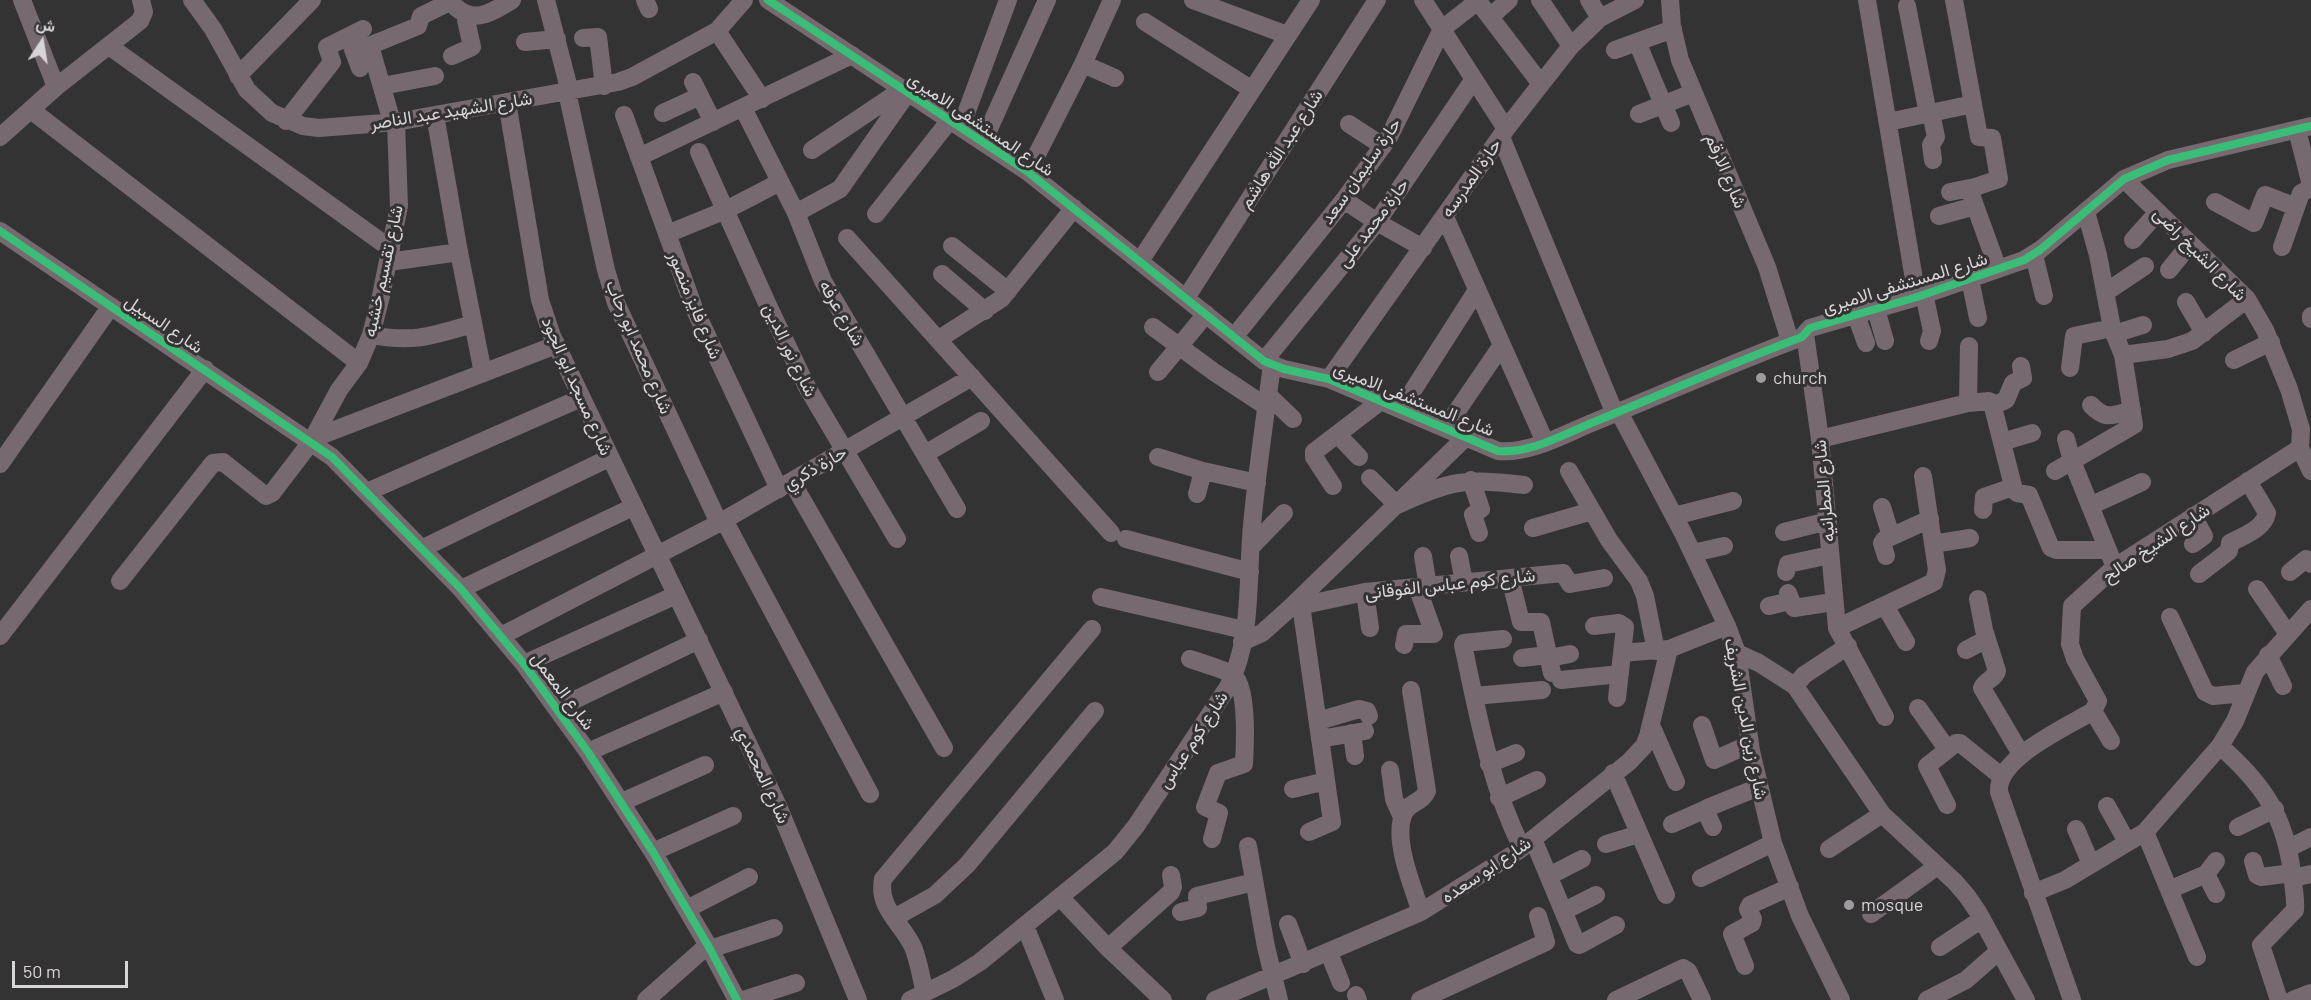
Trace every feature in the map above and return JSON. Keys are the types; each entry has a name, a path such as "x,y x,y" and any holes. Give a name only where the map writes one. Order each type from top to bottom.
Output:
{"street":[{"path":"22,0 56,87"},
{"name":"شارع الشهيد عبد الناصر","path":"192,0 213,29 238,76 258,103 286,121 319,128 394,122 604,86 632,77 717,32 744,0"},
{"path":"238,76 312,0"},
{"path":"286,121 332,61 327,47 359,46 418,26 421,16 450,1 465,15 473,17 489,13 512,0"},
{"name":"شارع محمد ابو رحاب","path":"546,0 569,92 606,270 616,303 721,522 870,794"},
{"name":"شارع المستشفى الاميرى","path":"768,0 1028,172 1268,363 1329,379 1498,451 1509,452 1545,442 1617,413 1798,338 1810,328 1921,296 2034,255 2124,179 2168,160 2304,128"},
{"path":"876,214 955,124 1008,0"},
{"path":"983,142 1047,0"},
{"path":"1028,172 1083,64 1112,0"},
{"path":"1193,0 1287,35"},
{"path":"1140,261 1311,0"},
{"name":"شارع عبد الله هاشم","path":"1186,298 1377,0"},
{"name":"شارع زين الدين الشريف","path":"1423,0 1474,80 1503,133 1617,413 1674,516 1727,626 1737,653 1750,744 1773,843 1800,916 1841,1000"},
{"path":"1490,17 1509,0"},
{"path":"1540,0 1571,46"},
{"path":"1589,0 1600,18"},
{"name":"حارة المدرسه","path":"1329,379 1503,133 1571,46 1600,18 1635,0"},
{"name":"شارع الارقم","path":"1670,0 1673,29 1680,60 1798,338"},
{"path":"1867,0 1921,296 1932,331 1929,340"},
{"path":"1950,192 1999,179 1992,138 1979,138 1954,0"},
{"path":"1478,1 1541,84"},
{"name":"حارة سليمان سعد","path":"1234,336 1344,200 1383,146 1399,119 1442,29 1478,1"},
{"path":"0,137 56,87 140,21 143,15 142,4"},
{"path":"1907,6 1936,137 1931,145 1932,160"},
{"path":"452,56 472,47 465,15"},
{"path":"1145,22 1251,89"},
{"path":"1616,50 1673,29"},
{"path":"717,32 762,99"},
{"path":"583,38 597,37 604,86"},
{"path":"525,42 557,39"},
{"path":"1637,42 1671,123"},
{"path":"109,46 390,256 459,252"},
{"name":"شارع تقسيم خشبه","path":"120,581 213,463 224,462 266,496 272,493 312,440 339,390 359,363 371,335 390,256 399,197 394,122 382,86 359,46"},
{"path":"639,157 852,56"},
{"path":"1083,64 1115,78"},
{"path":"382,86 435,76"},
{"name":"حارة محمد على","path":"1268,363 1377,222 1474,80"},
{"path":"663,113 697,89 713,122"},
{"path":"812,150 905,91"},
{"path":"796,213 840,189 905,91"},
{"path":"1639,114 1693,93"},
{"name":"شارع مسجد ابو الجود","path":"507,102 540,300 556,345 656,555"},
{"path":"1888,122 1973,104"},
{"name":"شارع عرفه","path":"743,108 796,213 823,281 957,509"},
{"path":"31,110 359,363"},
{"path":"435,115 472,324 483,373"},
{"name":"شارع فايز منصور","path":"624,115 703,330 785,486 944,748"},
{"path":"1349,124 1383,146"},
{"path":"2282,247 2301,193 2311,187 2304,128"},
{"name":"شارع نور الدين","path":"699,152 807,387 897,539"},
{"name":"شارع الشيخ راضى","path":"2124,179 2247,299 2271,342 2305,415 2304,443 2311,471"},
{"path":"667,234 726,210 780,182"},
{"path":"1970,188 1998,269"},
{"path":"2215,202 2253,223 2265,195 2296,207"},
{"path":"1344,200 1423,248"},
{"path":"1939,216 1975,206"},
{"path":"939,339 985,311 1008,291 1074,208"},
{"path":"2086,212 2106,292 2113,331 2122,355 2135,426"},
{"path":"2133,240 2158,212"},
{"path":"1444,217 1545,442"},
{"name":"شارع السبيل","path":"0,231 312,440"},
{"path":"847,238 1119,536 1176,554 1250,572"},
{"path":"2169,270 2190,244"},
{"path":"952,246 1008,291"},
{"path":"2034,255 2044,296"},
{"path":"2106,292 2145,266"},
{"path":"942,274 985,311"},
{"path":"1970,279 1978,318"},
{"path":"1401,409 1477,290"},
{"path":"2122,355 2174,347 2192,341 2247,299"},
{"path":"2186,302 2204,333"},
{"path":"0,464 111,306"},
{"path":"1876,309 1885,341"},
{"path":"1158,372 1206,314"},
{"path":"1856,315 1866,343"},
{"path":"371,335 417,339 472,324"},
{"path":"2070,368 2074,336 2143,325"},
{"path":"1154,327 1179,346 1293,419"},
{"name":"شارع المطرانيه","path":"1798,338 1820,439 1837,628 1885,717"},
{"path":"2234,360 2271,342"},
{"path":"312,440 556,345"},
{"path":"1446,427 1502,345"},
{"path":"1968,403 1969,346"},
{"name":"شارع كوم عباس","path":"918,997 980,962 1115,852 1126,839 1234,676 1243,636 1250,572 1257,483 1268,401 1268,363"},
{"path":"1992,406 2006,400 2013,383 2023,378 2022,366"},
{"path":"0,636 205,369"},
{"name":"حارة ذكري","path":"501,636 721,522 972,377"},
{"path":"368,492 581,398"},
{"path":"1333,486 1313,454 1382,400"},
{"path":"1820,439 1968,403 1989,401 2013,487 2018,493 2029,495 2053,549 2111,558"},
{"path":"2091,405 2099,413 2135,426"},
{"path":"925,454 981,421"},
{"path":"2055,471 2135,426"},
{"path":"2002,442 2032,433"},
{"path":"1337,434 1359,457"},
{"path":"1101,597 1243,636 1262,633 1296,607 1467,436"},
{"path":"2066,439 2111,558"},
{"name":"شارع المعمل","path":"312,440 339,463 423,548 524,663 558,708 653,852 709,947 737,1000"},
{"name":"شارع الشيخ صالح","path":"2093,711 2098,701 2075,659 2070,644 2070,611 2074,603 2111,558 2193,516 2304,443"},
{"path":"1158,457 1203,471 1257,483"},
{"path":"423,548 609,458"},
{"path":"1197,494 1203,471"},
{"path":"1569,471 1609,540 1642,588 1663,650"},
{"path":"1837,628 1934,582 1937,570 1923,476"},
{"path":"1370,478 1397,505"},
{"path":"1397,505 1436,488 1471,480 1524,485"},
{"path":"1471,480 1481,509 1473,514 1479,533"},
{"path":"2199,574 2229,551 2230,543 2259,526 2266,519 2266,513 2248,481"},
{"path":"2090,506 2142,482"},
{"path":"1983,510 1983,501 1986,496 2013,487"},
{"path":"1674,516 1733,501"},
{"path":"461,589 633,507"},
{"path":"1882,507 1891,536"},
{"path":"1533,528 1592,511"},
{"path":"1251,547 1284,513"},
{"path":"2193,516 2204,536 2193,544"},
{"path":"1886,556 1882,543 1891,536 1930,519"},
{"path":"1784,532 1828,521"},
{"path":"1933,544 1970,538"},
{"path":"1693,553 1724,546"},
{"name":"شارع المحمدي","path":"656,555 778,806 858,1000"},
{"path":"1786,572 1788,564 1830,555"},
{"path":"1404,645 1406,634 1432,635 1434,633 1423,586 1423,556"},
{"path":"1459,556 1464,582"},
{"path":"2290,572 2306,559 2311,564"},
{"name":"شارع كوم عباس الفوقانى","path":"1296,607 1365,592 1464,582 1563,573 1570,584 1604,578"},
{"path":"1510,578 1521,621 1540,621 1552,666"},
{"path":"2257,589 2288,634"},
{"path":"1365,592 1370,628"},
{"path":"524,663 676,595"},
{"path":"1769,606 1789,597 1793,607 1797,609 1833,602"},
{"path":"1978,599 1997,674 1982,688 2021,754"},
{"path":"1886,606 1906,642"},
{"path":"1296,607 1319,730 1332,822 1309,832"},
{"path":"2033,893 2065,880 2145,832 2220,746 2235,721 2255,672 2311,609"},
{"path":"2170,617 2205,692 2214,696 2245,693"},
{"path":"1594,626 1619,623 1624,625 1617,698"},
{"path":"1622,653 1663,650 1727,626"},
{"path":"918,997 914,948 884,903 882,894 884,879 1092,629"},
{"path":"1503,639 1463,644 1489,764 1499,798 1549,876 1578,945 1616,926"},
{"path":"1966,650 1987,639"},
{"path":"558,708 699,640"},
{"path":"1795,686 1804,675 1848,646"},
{"name":"شارع ابو سعده","path":"1215,1000 1304,964 1421,912 1528,843 1629,762 1644,746 1651,725 1663,650"},
{"path":"1737,653 1759,663 1795,686 1881,814 1936,867 1955,882 1982,920 2026,1000"},
{"path":"2268,655 2283,686"},
{"path":"1552,666 1574,656 1581,678"},
{"path":"1522,658 1552,666 1581,678 1620,674"},
{"path":"1190,659 1234,676 1243,697 1244,764 1218,773 1205,807 1220,813 1212,839"},
{"path":"1411,690 1427,791 1422,799 1407,808 1402,817 1401,831 1404,857 1421,912"},
{"path":"1474,696 1542,690"},
{"path":"588,752 724,692"},
{"path":"1918,708 1947,749"},
{"path":"1319,730 1359,709 1367,711 1355,756"},
{"path":"894,918 935,895 967,865 1095,711"},
{"path":"2072,1000 2033,893 1999,792 1999,784 2001,776 2021,754 2093,711 2111,741"},
{"path":"1651,725 1676,782"},
{"path":"1702,725 1714,760 1750,744"},
{"path":"1319,730 1362,726"},
{"path":"1947,805 1927,769 1928,764 1956,742 2001,776"},
{"path":"2220,746 2246,768 2265,792 2275,809 2289,848 2295,910 2261,945 2279,1000"},
{"path":"1489,764 1516,753"},
{"path":"621,802 705,765"},
{"path":"1390,770 1394,799 1402,817"},
{"path":"1613,773 1666,895"},
{"path":"1499,798 1537,780"},
{"path":"1293,789 1326,781"},
{"path":"1672,824 1759,787"},
{"path":"2107,806 2127,842"},
{"path":"1706,809 1713,828"},
{"path":"2238,827 2275,809"},
{"path":"1829,849 1881,814"},
{"path":"653,852 733,816"},
{"path":"2076,828 2091,864"},
{"path":"2145,832 2197,957"},
{"path":"1606,844 1639,834"},
{"path":"2289,848 2311,837"},
{"path":"1701,878 1773,843"},
{"path":"1248,846 1273,977 1280,1000"},
{"path":"1549,876 1582,859"},
{"path":"2253,861 2261,877 2311,874"},
{"path":"1871,914 1936,867"},
{"path":"2169,890 2211,868 2216,894"},
{"path":"1108,948 1171,892 1173,888 1171,875"},
{"path":"687,909 749,876"},
{"path":"1181,912 1198,908 1197,896 1254,882"},
{"path":"1745,966 1732,934 1752,923 1753,919 1748,909 1750,905 1790,887"},
{"path":"1564,911 1596,895"},
{"path":"1060,897 1108,948 1163,1000"},
{"path":"1420,1000 1546,942 1538,916"},
{"path":"1940,947 1982,920"},
{"path":"1288,924 1304,964"},
{"path":"1025,926 1055,1000"},
{"path":"646,1000 709,947 774,928"},
{"path":"1927,1000 1966,980 2000,951"},
{"path":"1329,953 1341,983"},
{"path":"1621,999 1682,968 1685,969 1702,1000"},
{"path":"743,1000 796,983"},
{"path":"2293,1000 2311,993"}],"cycle path":[{"path":"768,0 1028,172 1264,361 1284,369 1329,379 1498,451 1523,449 1547,442 1802,337 1810,328 1917,297 2024,260 2040,250 2124,179 2168,160 2311,126"},
{"path":"0,231 332,457 461,589 524,664 588,752 653,852 737,1000"}],"place":[{"name":"church","path":"1761,378"},
{"name":"mosque","path":"1849,905"}]}
